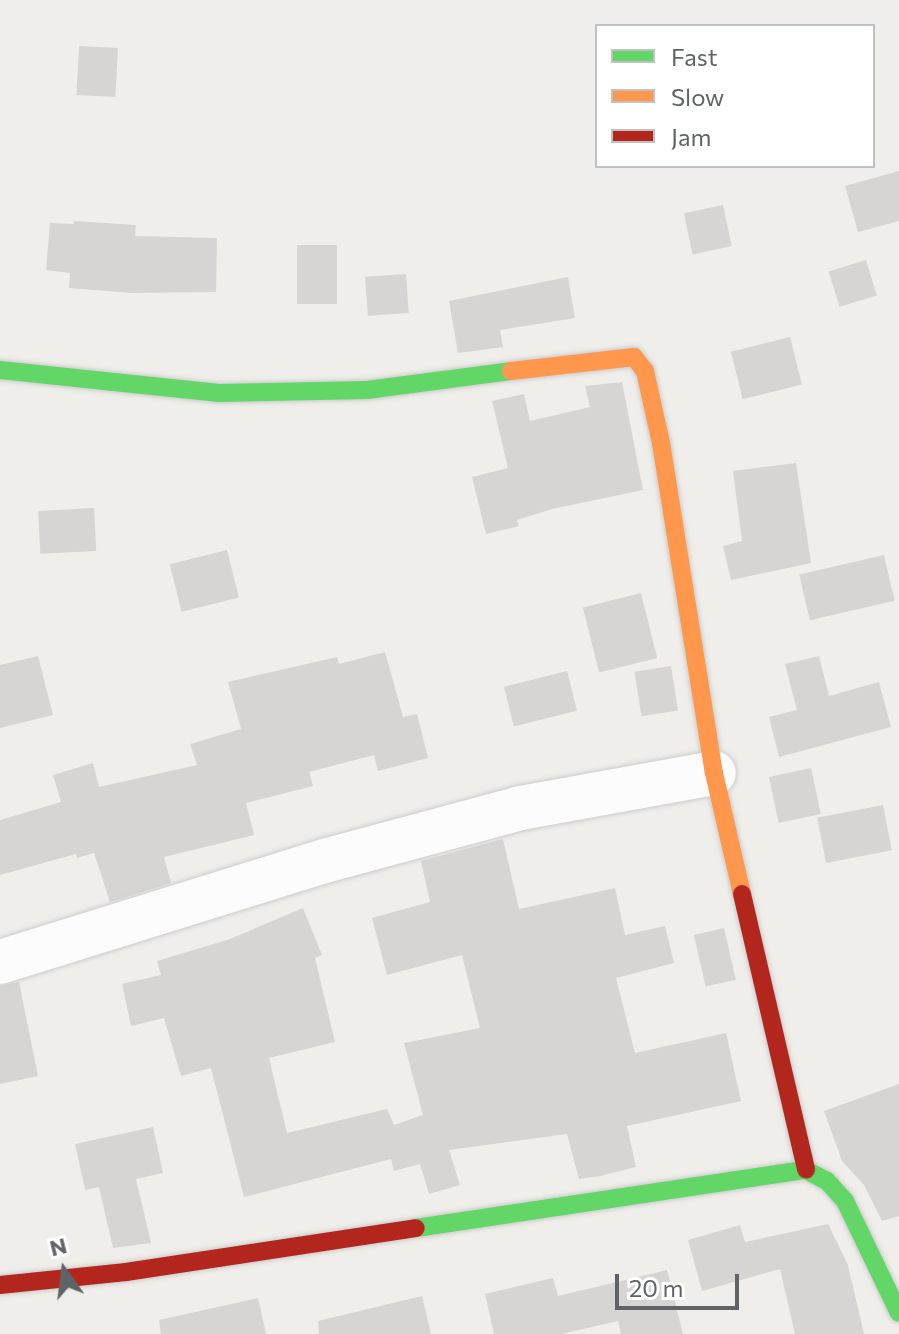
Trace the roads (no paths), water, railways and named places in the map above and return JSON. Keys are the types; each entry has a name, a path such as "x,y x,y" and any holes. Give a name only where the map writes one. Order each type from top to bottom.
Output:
{"street":[{"path":"0,370 219,393 367,390 614,357 634,357 645,371 661,443 714,773 806,1170"},
{"path":"0,962 328,860 521,808 714,773"},
{"path":"0,1285 126,1272 806,1170 827,1181 845,1201 899,1313"}]}
